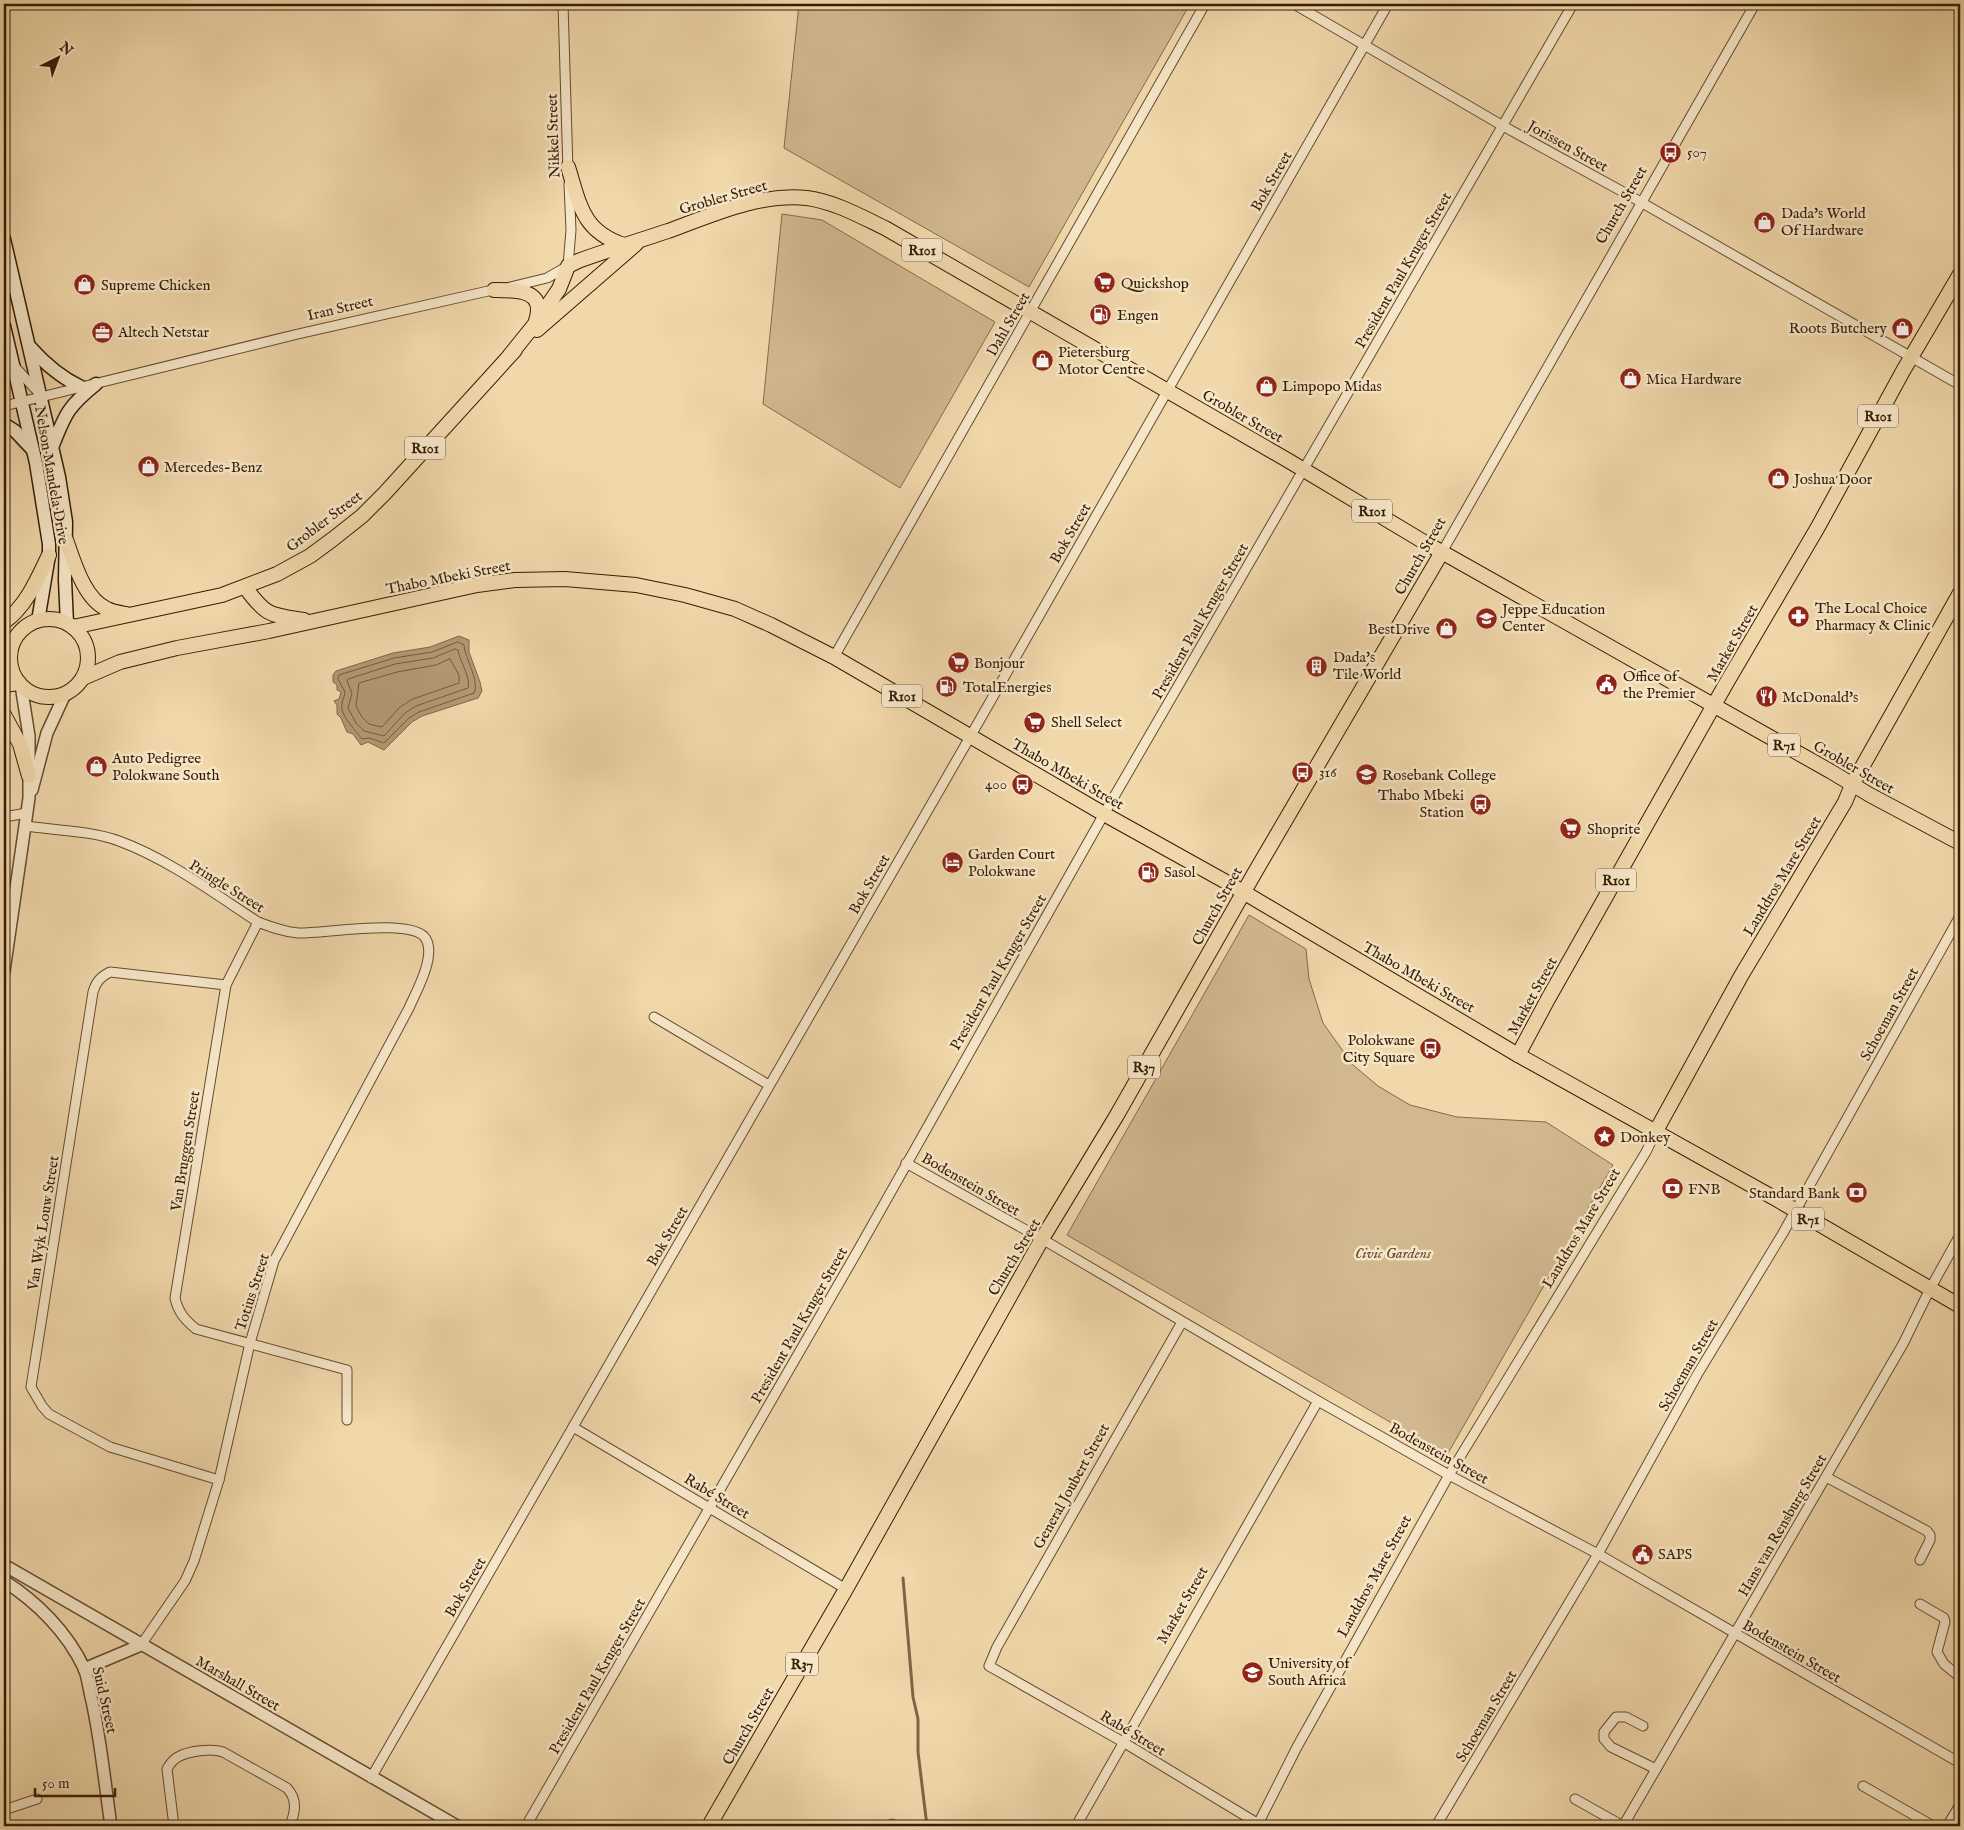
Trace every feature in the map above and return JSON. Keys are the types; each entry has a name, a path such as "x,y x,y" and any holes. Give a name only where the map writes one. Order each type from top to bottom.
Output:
{"main road":[{"path":"568,167 580,206 589,222 600,234 624,245"},
{"name":"Grobler Street","path":"510,355 596,277 642,239 710,215 768,198 808,198 849,210 885,228 1031,312 1303,469 1442,552 1852,785 1960,843"},
{"name":"Iran Street","path":"568,266 642,239"},
{"name":"Nelson Mandela Drive","path":"4,240 42,396 64,506 66,540 65,580 70,626"},
{"name":"Grobler Street","path":"70,626 207,599 278,574 310,556 362,516 385,493 510,355 535,324 559,289 568,266"},
{"name":"Market Street","path":"1518,1055 1714,706 1818,528 1911,357 1960,274"},
{"path":"494,290 522,291 531,296 538,302 539,312 535,324"},
{"name":"Nelson Mandela Drive","path":"4,326 22,400 44,509 49,555 38,621"},
{"path":"30,348 50,369 81,387"},
{"path":"53,445 64,416 70,407 96,384"},
{"path":"4,424 15,431 32,448"},
{"path":"66,540 78,576 96,600 106,609 130,615"},
{"name":"Church Street","path":"709,1826 896,1501 1042,1239 1117,1116 1243,893 1442,552"},
{"path":"4,622 17,610 33,587 49,555"},
{"name":"Thabo Mbeki Street","path":"65,694 72,690 83,678 120,662 177,648 477,585 515,580 592,580 685,595 735,609 771,624 834,657 1243,893 1518,1055 1656,1131 1960,1306"},
{"path":"245,587 259,606 271,614 312,621"},
{"name":"Landdros Mare Street","path":"1656,1131 1741,976 1845,802 1852,785 1960,593"},
{"name":"R101","path":"38,621 48,619 70,626"},
{"path":"38,621 10,637 11,665 20,684 37,695 46,697 65,694"},
{"path":"70,626 82,638 86,647 88,658 83,678"},
{"path":"4,685 20,684"},
{"path":"4,715 20,744 29,776"}],"street":[{"name":"Nikkel Street","path":"562,4 571,230 568,266"},
{"name":"Dahl Street","path":"834,657 1205,4"},
{"name":"Jorissen Street","path":"1294,4 1503,126 1642,202 1960,385"},
{"name":"Bok Street","path":"371,1778 970,737 1388,4"},
{"name":"President Paul Kruger Street","path":"526,1826 857,1252 1104,814 1573,4"},
{"name":"Church Street","path":"1442,552 1755,4"},
{"name":"Iran Street","path":"4,406 22,400 96,384 298,334 547,278 568,266"},
{"name":"Nelson Mandela Drive","path":"4,355 42,396"},
{"path":"4,971 29,798 29,736 20,684"},
{"path":"29,798 36,779 46,733 65,694"},
{"path":"4,816 27,813"},
{"name":"Pringle Street","path":"25,826 102,836 118,840 172,867 258,922 272,928 298,933 408,928 421,934"},
{"name":"Schoeman Street","path":"1436,1826 1598,1554 1697,1375 1795,1211 1960,916"},
{"name":"Van Bruggen Street","path":"258,922 226,985 175,1298 177,1307 182,1315 196,1328 347,1370 347,1420"},
{"name":"Totius Street","path":"142,1645 185,1581 191,1568 219,1480 250,1343 274,1261 409,1008 424,975 428,944 421,934"},
{"name":"Van Wyk Louw Street","path":"219,1480 110,1447 50,1414 42,1406 31,1387 95,985 103,976 110,972 226,985"},
{"path":"654,1017 769,1085"},
{"name":"Landdros Mare Street","path":"1259,1825 1297,1747 1449,1475 1646,1152 1656,1131"},
{"name":"Bodenstein Street","path":"906,1163 1042,1239 1318,1401 1449,1475 1598,1554 1960,1763"},
{"name":"Hans van Rensburg Street","path":"1623,1826 1903,1344 1930,1289 1960,1236"},
{"name":"General Joubert Street","path":"988,1666 1011,1621 1182,1322"},
{"name":"Market Street","path":"1076,1826 1318,1401"},
{"name":"Rabé Street","path":"573,1427 846,1589"},
{"path":"1826,1477 1927,1531 1930,1535 1930,1540 1920,1560"},
{"name":"Marshall Street","path":"4,1565 457,1826"},
{"name":"Suid Street","path":"4,1582 19,1591 48,1617 68,1641 84,1669 96,1722 111,1826"},
{"path":"1920,1604 1944,1618 1945,1622 1937,1652 1944,1664 1960,1677"},
{"path":"84,1669 142,1645"},
{"name":"Rabé Street","path":"988,1666 1123,1742 1259,1825"},
{"path":"1643,1726 1626,1717 1616,1717 1604,1732 1604,1739 1611,1747 1656,1768"},
{"path":"174,1826 166,1777 167,1769 171,1762 185,1754 213,1750 223,1752 287,1788 292,1793 295,1802 290,1826"},
{"path":"1863,1786 1933,1826"},
{"path":"4,1810 37,1799"},
{"path":"1575,1799 1623,1826"},
{"path":"1947,1826 1960,1805"}],"green space":[{"path":"799,4 1190,4 1029,287 784,148"},
{"path":"782,214 822,220 995,322 900,488 763,404"},
{"name":"Civic Gardens","path":"1249,915 1306,949 1309,979 1323,1023 1353,1065 1378,1086 1410,1105 1457,1117 1546,1122 1613,1165 1447,1455 1067,1235"}],"water":[{"path":"459,636 469,640 469,652 482,691 478,698 422,716 412,722 384,750 368,742 361,745 353,734 347,732 341,718 337,714 337,705 334,701 339,699 341,692 337,690 337,685 333,682 333,675 336,671 393,653 430,647"}],"waterway":[{"path":"903,1578 913,1697 918,1719 918,1752 927,1826"}],"place":[{"name":"507","path":"1671,152"},
{"name":"Dada's World Of Hardware","path":"1765,222"},
{"name":"Quickshop","path":"1105,283"},
{"name":"Supreme Chicken","path":"85,285"},
{"name":"Engen","path":"1101,315"},
{"name":"Roots Butchery","path":"1903,328"},
{"name":"Altech Netstar","path":"102,332"},
{"name":"Pietersburg Motor Centre","path":"1042,361"},
{"name":"Mica Hardware","path":"1630,379"},
{"name":"Limpopo Midas","path":"1266,386"},
{"name":"Mercedes-Benz","path":"148,467"},
{"name":"Joshua Door","path":"1778,479"},
{"name":"The Local Choice Pharmacy & Clinic","path":"1799,617"},
{"name":"Jeppe Education Center","path":"1486,618"},
{"name":"BestDrive","path":"1446,629"},
{"name":"Bonjour","path":"958,663"},
{"name":"Dada's Tile World","path":"1317,666"},
{"name":"Office of the Premier","path":"1607,685"},
{"name":"TotalEnergies","path":"947,687"},
{"name":"McDonald's","path":"1766,697"},
{"name":"Shell Select","path":"1035,722"},
{"name":"Auto Pedigree Polokwane South","path":"96,767"},
{"name":"316","path":"1303,772"},
{"name":"Rosebank College","path":"1366,775"},
{"name":"400","path":"1023,784"},
{"name":"Thabo Mbeki Station","path":"1480,804"},
{"name":"Shoprite","path":"1571,829"},
{"name":"Garden Court Polokwane","path":"952,863"},
{"name":"Sasol","path":"1148,872"},
{"name":"Polokwane City Square","path":"1431,1049"},
{"name":"Donkey","path":"1604,1137"},
{"name":"FNB","path":"1672,1189"},
{"name":"Standard Bank","path":"1856,1193"},
{"name":"SAPS","path":"1642,1554"},
{"name":"University of South Africa","path":"1252,1672"}]}
